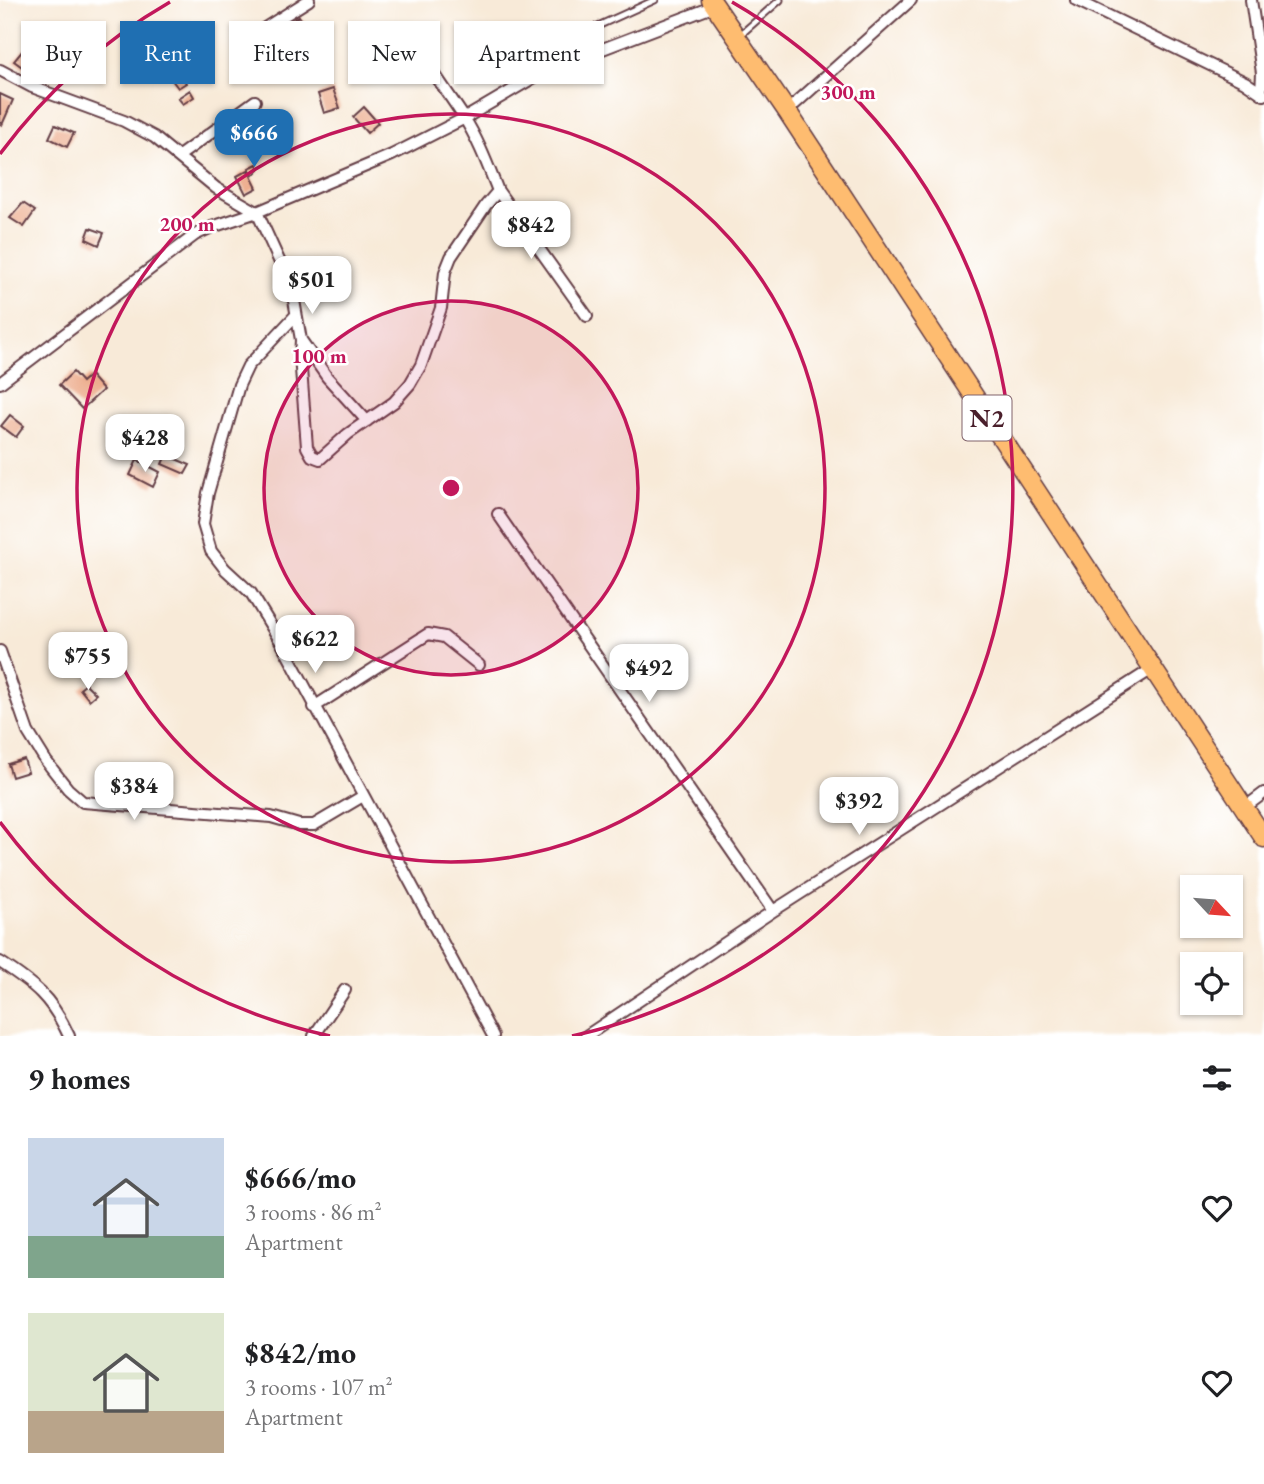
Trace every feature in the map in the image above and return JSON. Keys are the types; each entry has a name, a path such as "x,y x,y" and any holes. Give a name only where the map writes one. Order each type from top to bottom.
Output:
{"main road":[{"name":"N2","path":"713,3 787,111 1264,838"}],"street":[{"path":"276,21 309,0"},
{"path":"787,111 911,0"},
{"path":"1076,0 1245,82 1263,94"},
{"path":"1251,0 1263,73 1263,94"},
{"path":"0,383 195,235 392,155 465,118 545,71 713,3"},
{"path":"0,70 32,87 124,121 154,137 216,188 257,212 292,289 301,340 307,447 312,456 320,459 348,434 394,402 410,384 421,365 441,308 445,272 451,257 498,191"},
{"path":"440,83 465,118 479,144 498,191 587,316"},
{"path":"179,156 255,101"},
{"path":"295,316 248,366 239,385 208,493 203,524 211,551 225,569 251,593 281,642 493,1036"},
{"path":"301,340 327,377 367,421"},
{"path":"498,514 773,911"},
{"path":"314,707 428,634 444,637 479,665"},
{"path":"0,651 28,732 68,789 83,802 271,817 306,826 314,825 363,796"},
{"path":"586,1036 773,911 1153,669"},
{"path":"1244,808 1264,793"},
{"path":"0,962 33,984 46,997 69,1036"},
{"path":"314,1036 345,990"}],"lane":[{"path":"604,23 654,0"},
{"path":"737,38 780,0"}],"building":[{"path":"21,53 21,66 14,61"},
{"path":"333,89 340,108 324,113 318,94"},
{"path":"190,90 194,97 183,104 178,98"},
{"path":"0,94 13,100 2,125 0,124"},
{"path":"364,107 378,123 367,133 353,117"},
{"path":"55,125 74,133 67,147 49,138"},
{"path":"257,164 259,169 253,175 249,168"},
{"path":"248,170 257,188 246,194 237,176"},
{"path":"23,203 35,211 24,227 10,218"},
{"path":"90,228 104,233 99,245 86,239"},
{"path":"73,372 82,382 90,375 103,390 82,409 59,385"},
{"path":"10,415 24,426 16,437 1,426"},
{"path":"166,455 190,465 185,474 162,464"},
{"path":"137,460 160,472 153,487 130,475"},
{"path":"86,684 96,694 89,700 80,689"},
{"path":"24,759 28,772 12,777 8,764"}]}
